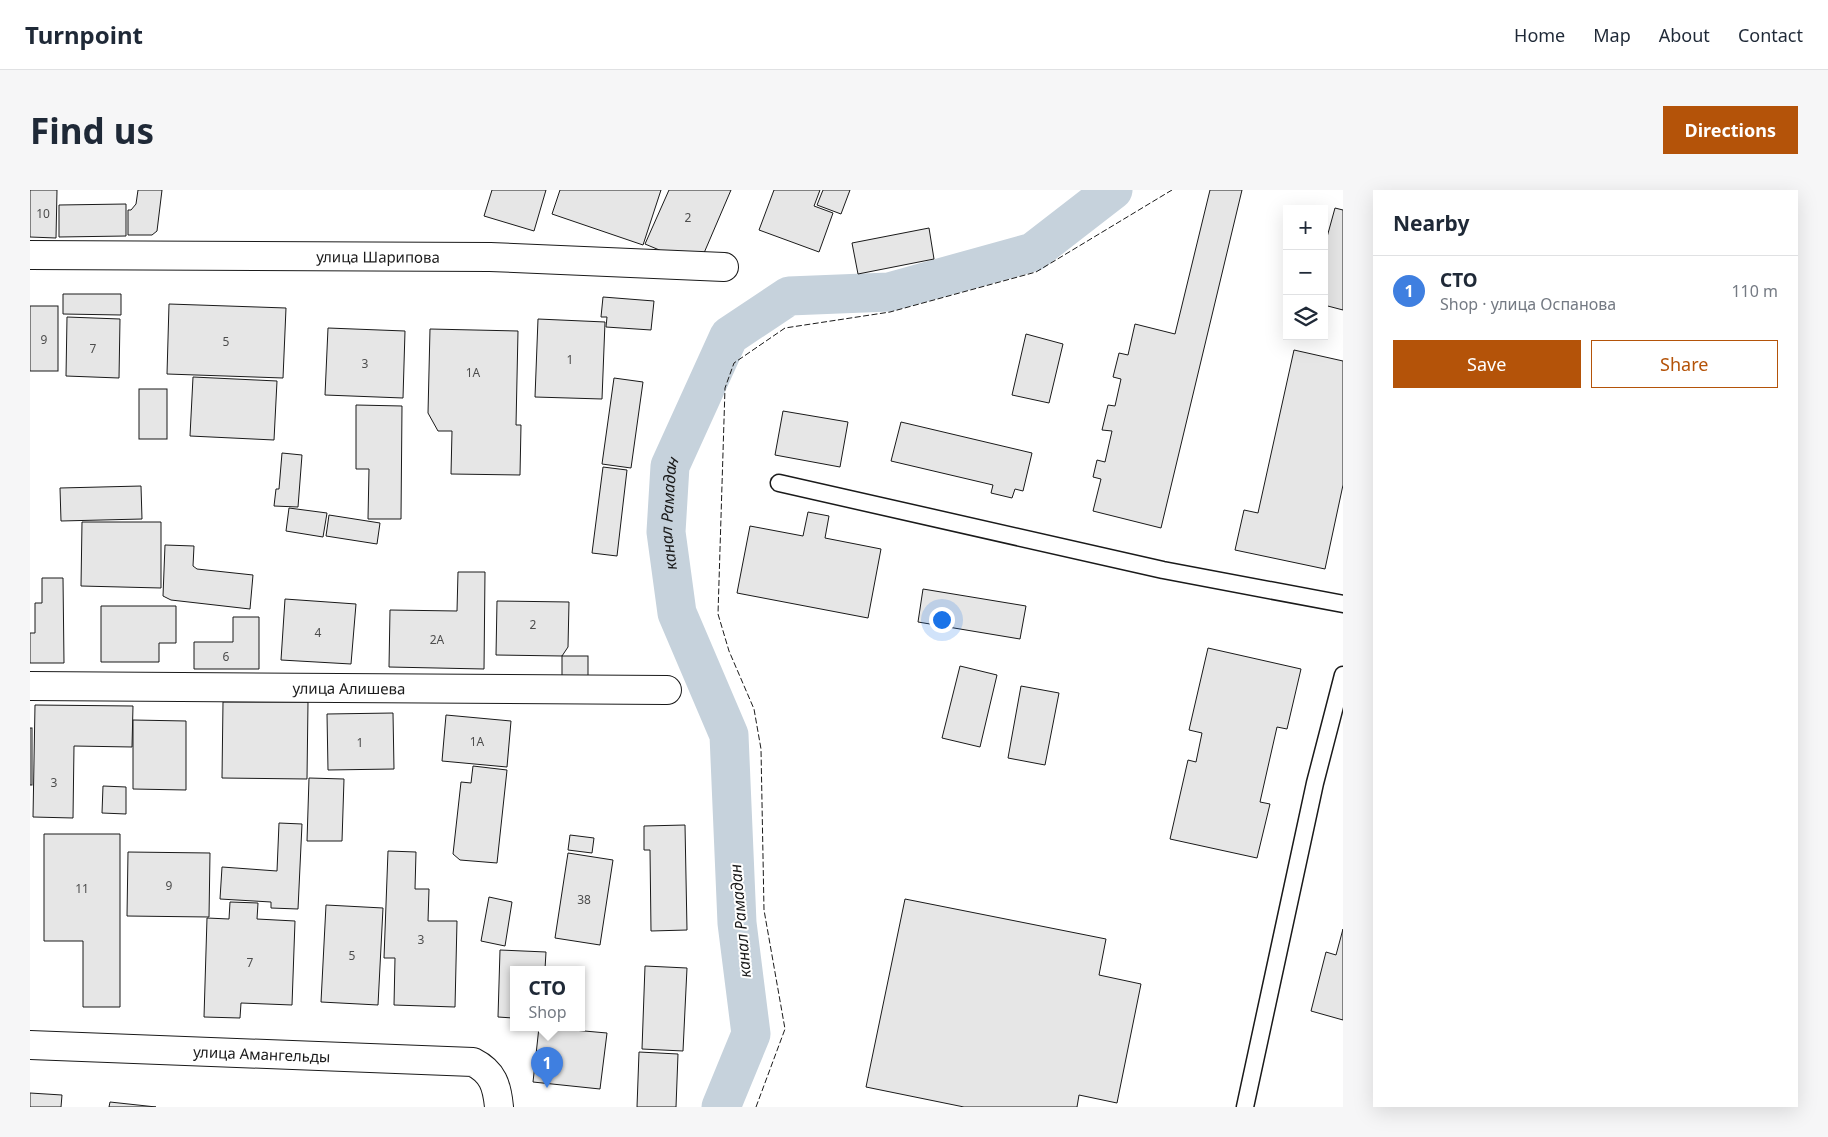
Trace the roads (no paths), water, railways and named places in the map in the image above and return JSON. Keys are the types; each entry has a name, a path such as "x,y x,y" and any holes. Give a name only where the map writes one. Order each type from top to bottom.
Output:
{"street":[{"name":"улица Шарипова","path":"30,255 490,257 724,267"},
{"name":"улица Алишева","path":"30,686 667,690"},
{"name":"улица Амангельды","path":"30,1045 473,1062 483,1067 490,1076 498,1090 499,1107"}],"lane":[{"path":"779,483 1163,570 1343,604"},
{"path":"1244,1107 1315,783 1343,675"}],"waterway":[{"name":"канал Рамадан","path":"721,1107 751,1034 737,923 729,735 677,613 666,532 670,466 729,336 789,296 889,292 1033,252 1113,190"}],"place":[{"name":"СТО","path":"547,1088"}]}
